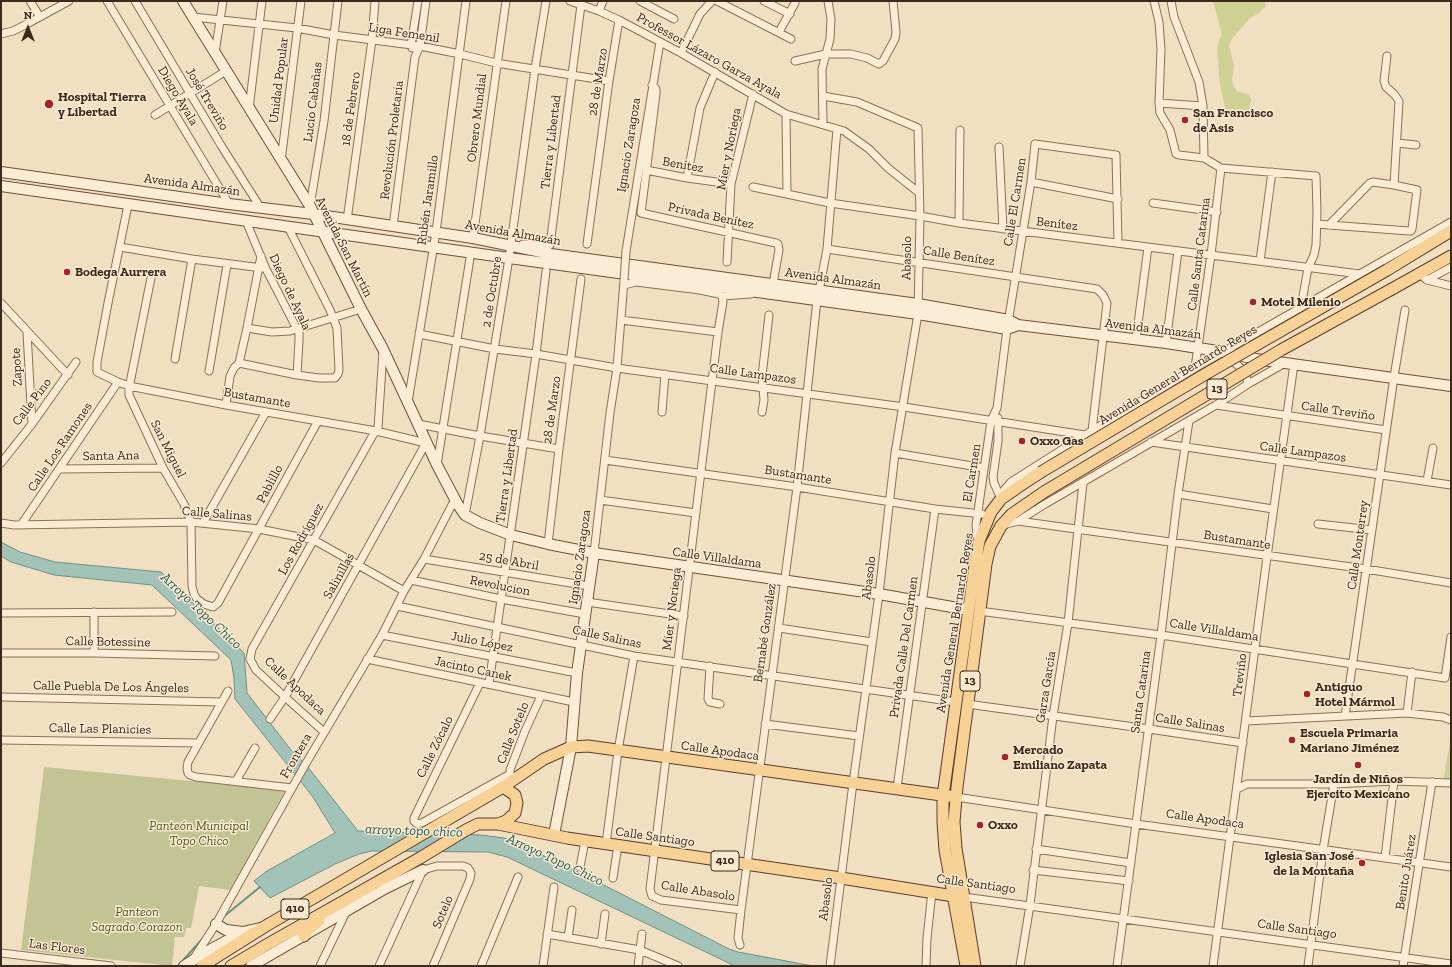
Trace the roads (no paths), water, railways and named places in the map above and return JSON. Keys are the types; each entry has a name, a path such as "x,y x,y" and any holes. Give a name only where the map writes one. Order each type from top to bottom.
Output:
{"main road":[{"name":"Avenida San Martín","path":"185,3 311,210 383,349 437,466 465,515"},
{"name":"Avenida Almazán","path":"1,172 260,208 311,210 347,220 512,244 551,254 773,284 818,295"},
{"name":"Avenida Almazán","path":"1,186 128,205 760,292 818,295 918,309 1018,326 1166,343 1224,352 1256,359 1451,386"},
{"name":"Avenida General Bernardo Reyes","path":"966,966 954,822 962,703 974,610 979,541 983,515 1002,499 1041,472 1216,368 1387,270 1445,232"},
{"name":"Avenida General Bernardo Reyes","path":"974,610 990,546 1001,526 1012,514 1044,492 1281,350 1392,289 1423,277 1451,256"},
{"name":"Calle Villaldama","path":"465,515 480,523 511,535 594,553 879,594 974,610"},
{"name":"Ignacio Zaragoza","path":"554,836 571,747 577,673 594,553"},
{"name":"Avenida General Bernardo Reyes","path":"962,703 943,796 943,822 945,850 959,896 975,966"},
{"name":"Calle Apodaca","path":"503,786 512,776 544,759 571,747 588,746 665,758 897,788 943,796"},
{"name":"410","path":"202,966 264,927 503,786"},
{"path":"498,824 506,821 512,816 517,806 515,795 503,786"},
{"name":"410","path":"943,796 956,797"},
{"name":"410","path":"231,966 466,830 478,824 498,824"},
{"name":"Calle Santiago","path":"498,824 585,841 959,896"},
{"path":"251,966 386,888 423,870"},
{"path":"304,936 308,929 324,917 332,907"},
{"path":"216,924 226,930 243,932"},
{"path":"188,964 206,952 243,932 264,927"}],"street":[{"path":"30,1 40,17"},
{"path":"1,34 14,31 69,1"},
{"name":"Diego Ayala","path":"107,1 229,204"},
{"name":"José Treviño","path":"135,1 260,208"},
{"path":"215,53 223,1"},
{"path":"249,109 262,1"},
{"name":"Unidad Popular","path":"281,161 301,1"},
{"name":"Lucio Cabañas","path":"311,210 324,121 338,1"},
{"name":"18 de Febrero","path":"347,220 376,1"},
{"name":"Revolución Proletaria","path":"415,57 411,45 418,1"},
{"name":"Revolución Proletaria","path":"393,226 415,57 420,46 426,1"},
{"name":"Rubén Jaramillo","path":"408,402 436,232 466,1"},
{"name":"Obrero Mundial","path":"474,238 496,64 506,1"},
{"name":"2 de Octubre","path":"465,515 510,258 535,69 546,1"},
{"name":"Professor Lázaro Garza Ayala","path":"570,1 619,20 715,72 786,114 824,124 859,141 888,168 918,192"},
{"path":"599,11 603,1"},
{"path":"640,1 674,19"},
{"path":"681,53 700,14 712,1"},
{"path":"716,1 791,39"},
{"path":"764,1 790,14"},
{"path":"824,124 822,69 830,39 831,19 828,1"},
{"path":"795,61 826,54 858,56 881,62 894,42 896,34 893,1"},
{"path":"1154,1 1161,49 1158,103 1160,113 1170,130 1176,154 1204,158 1221,168 1316,176 1316,250 1308,268 1303,296"},
{"path":"1171,1 1174,17 1199,82 1203,106 1204,158"},
{"path":"779,32 795,3"},
{"name":"Tierra y Libertad","path":"512,244 550,245 581,5"},
{"name":"Liga Femenil","path":"193,17 259,23 334,35 420,46 460,54 496,64 572,74 609,81"},
{"name":"28 de Marzo","path":"587,244 609,81 619,20"},
{"name":"Ignacio Zaragoza","path":"594,553 610,413 617,368 626,251 660,42"},
{"path":"1387,56 1384,81 1386,87 1399,101 1394,185"},
{"path":"155,115 226,71"},
{"path":"687,178 700,108 715,72"},
{"name":"Benítez","path":"652,85 656,89 656,94 646,170 687,178 732,184"},
{"name":"Mier y Noriega","path":"727,262 732,184 753,94"},
{"path":"823,96 857,102 918,128 918,192"},
{"path":"1158,103 1203,106"},
{"path":"786,114 787,194"},
{"name":"Bernabé González","path":"740,945 738,938 740,910 797,487 818,295 827,248 837,129"},
{"path":"959,224 960,130"},
{"path":"1397,143 1416,145"},
{"name":"Calle El Carmen","path":"1008,324 1031,182 1035,144 1116,155 1118,199"},
{"path":"999,146 1003,229"},
{"name":"Calle Santa Catarina","path":"1195,368 1211,255 1221,168"},
{"name":"Privada Benítez","path":"646,170 640,211 641,214 774,241 778,244 779,250 773,284"},
{"path":"1260,261 1272,172"},
{"path":"1031,182 1118,199 1118,243"},
{"path":"1317,224 1329,225 1411,231 1417,190 1394,185 1370,183 1329,225"},
{"name":"Benítez","path":"753,188 830,203 920,216 959,224 1360,274"},
{"name":"Abasolo","path":"830,966 865,690 879,594 889,502 918,309 920,216 918,192"},
{"path":"1153,203 1216,212"},
{"path":"128,205 120,247 227,265 266,269"},
{"name":"Diego de Ayala","path":"246,221 266,269 297,328 299,341 297,375"},
{"path":"1002,499 1004,490 1011,482 1092,430 1195,368 1360,274 1445,232 1451,222"},
{"path":"239,363 297,375 330,379 336,377 339,370 337,328 288,227"},
{"name":"Bustamante","path":"120,247 97,362 97,372 130,386 226,405 376,431 426,443"},
{"path":"1136,339 1148,247"},
{"name":"Calle Benítez","path":"827,248 1016,277"},
{"path":"1166,343 1178,251"},
{"path":"437,466 471,252"},
{"path":"226,405 230,376 234,368 239,363 247,328 260,256"},
{"path":"175,359 192,259"},
{"path":"209,371 227,265"},
{"path":"1423,277 1451,267"},
{"name":"Tierra y Libertad","path":"489,684 536,354 546,270"},
{"path":"1016,277 1097,289 1103,295 1107,304 1092,430"},
{"path":"1423,277 1451,286"},
{"name":"San Miguel","path":"151,278 128,392 163,468 184,504 191,522"},
{"name":"28 de Marzo","path":"548,544 581,279"},
{"path":"624,283 636,282 700,290 719,294 722,299 760,292"},
{"name":"Mier y Noriega","path":"652,896 650,889 654,850 722,299"},
{"name":"Calle Pino","path":"1,303 68,375"},
{"path":"247,328 272,332 290,331 361,309"},
{"name":"Calle Monterrey","path":"1345,716 1386,430 1405,310"},
{"path":"762,412 764,400 762,376 769,315"},
{"path":"621,320 718,332"},
{"name":"El Carmen","path":"1002,499 994,483 993,477 999,422 997,408 1008,324"},
{"name":"Zapote","path":"27,332 32,424"},
{"name":"Calle Lampazos","path":"419,334 495,349 536,354 617,368 904,406 1085,435"},
{"name":"Los Rodríguez","path":"250,659 252,649 379,426 383,349"},
{"path":"1208,361 1223,359 1235,363 1244,372 1248,384"},
{"name":"Calle Pino","path":"1,462 32,424 76,362"},
{"path":"1001,526 1018,521 1216,405 1248,384 1290,363"},
{"name":"Treviño","path":"1213,966 1246,721 1266,556 1286,416 1290,363"},
{"path":"662,412 665,374"},
{"name":"Calle Los Ramones","path":"17,525 60,469 118,382"},
{"path":"1216,405 1286,416"},
{"name":"El Carmen","path":"983,515 984,468 991,421 997,408"},
{"path":"203,523 266,412"},
{"name":"Calle Treviño","path":"1286,416 1386,430"},
{"name":"Pablillo","path":"191,522 191,575 194,594 208,606 216,606 318,421"},
{"name":"Santa Catarina","path":"1117,966 1149,729 1184,447 1189,421"},
{"path":"418,424 523,444 559,449"},
{"name":"Calle Lampazos","path":"1151,442 1451,485"},
{"name":"Salinillas","path":"270,719 285,698 426,443"},
{"path":"1427,481 1433,448"},
{"path":"896,453 984,468"},
{"name":"Bustamante","path":"605,460 983,515"},
{"name":"Santa Ana","path":"60,469 163,468"},
{"name":"Garza García","path":"1020,966 1030,905 1033,870 1053,716 1068,623 1083,483"},
{"path":"1178,494 1273,509"},
{"name":"Frontera","path":"188,964 216,924 324,732 382,635 404,591 424,559 455,499"},
{"path":"600,500 696,512"},
{"name":"Privada Calle Del Carmen","path":"897,788 935,509"},
{"name":"Bustamante","path":"1018,521 1451,583"},
{"name":"Calle Salinas","path":"1,527 17,525 191,522 259,529 314,540 404,591"},
{"name":"Calle Salinas","path":"1,523 17,525"},
{"path":"1318,524 1372,530"},
{"name":"25 de Abril","path":"424,559 589,586"},
{"name":"Revolucion","path":"411,580 501,599 585,614"},
{"path":"587,602 684,616"},
{"name":"Calle Salinas","path":"397,606 634,656 1243,743"},
{"name":"Calle Villaldama","path":"974,610 1161,635 1445,678 1451,637"},
{"path":"94,612 94,653"},
{"path":"1,613 172,612"},
{"path":"779,628 872,642"},
{"name":"Julio López","path":"382,635 577,673"},
{"name":"Calle Botessine","path":"1,653 94,653 215,656"},
{"path":"606,844 618,751 634,656"},
{"name":"Calle Apodaca","path":"250,659 256,670 324,732"},
{"name":"Jacinto Canek","path":"368,659 574,702"},
{"path":"710,666 708,699 710,702 720,704"},
{"path":"1407,713 1412,672"},
{"name":"Calle Zócalo","path":"415,823 414,818 480,683"},
{"path":"228,690 188,762 188,772 193,776 292,788"},
{"name":"Calle Sotelo","path":"512,776 510,770 525,731 541,696"},
{"name":"Calle Puebla De Los Ángeles","path":"1,698 221,702"},
{"path":"1246,721 1407,713 1443,717 1451,720"},
{"path":"765,724 859,736"},
{"name":"Calle Las Planicies","path":"1,740 198,743"},
{"path":"236,781 255,748"},
{"name":"Calle Apodaca","path":"415,823 422,824 512,776"},
{"path":"1236,789 1247,784 1334,784 1394,781 1451,783"},
{"path":"1385,858 1394,781"},
{"name":"Benito Juárez","path":"1403,966 1432,782"},
{"path":"1308,966 1323,850 1334,784"},
{"name":"Calle Apodaca","path":"956,797 1136,824 1451,867"},
{"path":"580,868 585,841"},
{"path":"613,878 618,846"},
{"path":"1036,849 1131,863"},
{"name":"Sotelo","path":"423,870 437,866 463,866 468,868 471,873 470,879 433,966"},
{"path":"379,966 423,870"},
{"path":"1033,870 1129,881"},
{"path":"481,966 518,877"},
{"path":"543,966 554,887"},
{"path":"926,966 927,938 932,892"},
{"name":"Calle Abasolo","path":"652,896 661,900 740,910"},
{"name":"Calle Santiago","path":"959,896 1451,964"},
{"path":"568,938 572,910"},
{"path":"320,966 346,912"},
{"path":"601,944 605,914"},
{"path":"547,934 640,950 678,966"},
{"path":"638,966 642,934"},
{"name":"Las Flores","path":"1,953 111,966"},
{"path":"71,966 78,962"}],"water":[{"path":"1,542 20,552 55,562 161,572 244,653 247,693 291,750 307,766 358,831 481,835 504,838 594,880 729,949 813,966 735,966 507,857 488,852 372,851 359,854 335,864 270,898 254,881 267,871 335,833 313,797 235,699 231,660 152,585 54,575 11,562 1,556"}],"waterway":[{"path":"222,918 260,887"},
{"path":"178,966 204,937"}],"place":[{"name":"Hospital Tierra y Libertad","path":"49,104"},
{"name":"San Francisco de Asis","path":"1185,120"},
{"name":"Bodega Aurrera","path":"67,272"},
{"name":"Motel Milenio","path":"1253,302"},
{"name":"Oxxo Gas","path":"1022,441"},
{"name":"Antiguo Hotel Mármol","path":"1307,694"},
{"name":"Escuela Primaria Mariano Jiménez","path":"1292,740"},
{"name":"Mercado Emiliano Zapata","path":"1005,757"},
{"name":"Jardín de Niños Ejercito Mexicano","path":"1358,765"},
{"name":"Oxxo","path":"980,825"},
{"name":"Iglesia San José de la Montaña","path":"1362,863"}],"water label":[{"name":"Arroyo Topo Chico","path":"201,611"},
{"name":"arroyo topo chico","path":"414,831"},
{"name":"Arroyo Topo Chico","path":"555,860"}],"park label":[{"name":"Panteón Municipal Topo Chico","path":"199,834"},
{"name":"Panteon Sagrado Corazon","path":"137,920"}]}
